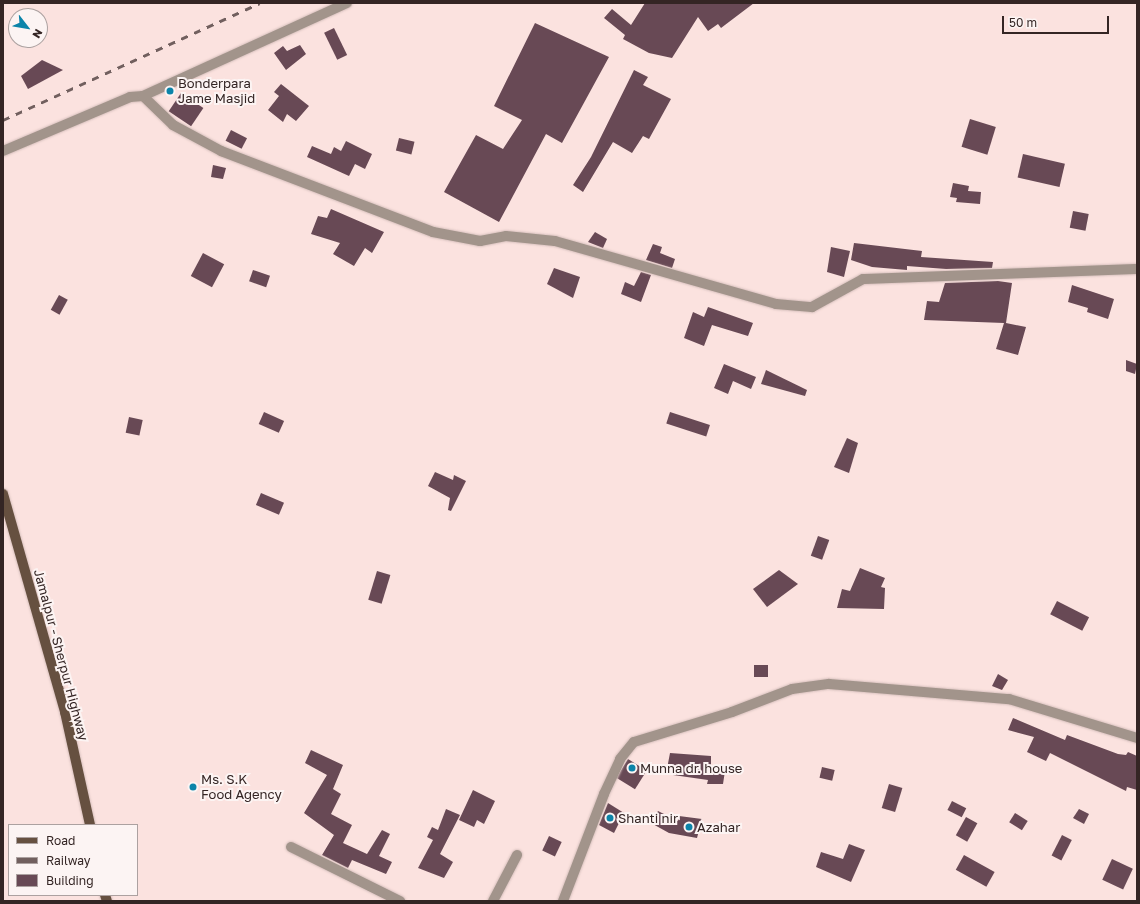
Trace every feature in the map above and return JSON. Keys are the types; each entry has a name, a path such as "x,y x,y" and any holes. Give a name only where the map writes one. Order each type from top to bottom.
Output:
{"main road":[{"name":"Jamalpur - Sherpur Highway","path":"3,494 65,712 90,824"}],"street":[{"path":"3,151 130,97 143,96 347,3"},
{"path":"143,96 172,125 221,151 432,232 480,241 506,236 555,241 776,304 812,307 863,279 1137,269"},
{"path":"563,901 604,794 620,759 634,742 732,712 792,689 829,684 1009,699 1137,738"},
{"path":"291,847 400,901"},
{"path":"493,901 517,855"}],"building":[{"path":"645,3 754,3 721,28 718,24 708,31 698,17 672,58 649,53 623,39 625,35 604,18 612,9 631,25"},
{"path":"535,23 609,57 562,143 546,134 499,222 444,192 476,135 503,149 522,120 494,106"},
{"path":"334,28 347,55 337,60 324,33"},
{"path":"300,45 306,54 286,70 274,53 283,46 287,51"},
{"path":"42,60 63,70 28,89 21,76"},
{"path":"634,70 648,77 643,85 671,99 649,139 643,136 632,153 613,142 583,192 573,185 591,157"},
{"path":"281,84 309,106 296,121 287,114 283,122 268,110 279,96 274,92"},
{"path":"181,93 203,108 191,126 169,111"},
{"path":"970,119 996,127 987,155 962,147"},
{"path":"231,130 247,138 242,149 226,141"},
{"path":"399,138 415,142 411,154 396,151"},
{"path":"346,141 372,154 365,169 355,164 349,176 307,157 312,146 331,154 334,147 341,151"},
{"path":"1023,154 1065,164 1059,187 1018,177"},
{"path":"213,165 226,168 223,179 211,177"},
{"path":"953,183 969,186 968,191 981,192 980,204 956,202 957,198 950,197"},
{"path":"331,209 384,232 372,253 365,248 354,266 333,254 340,243 311,234 318,216 327,218"},
{"path":"1073,211 1089,214 1085,231 1070,228"},
{"path":"595,232 607,239 603,248 588,242"},
{"path":"854,243 922,251 921,257 993,262 992,268 946,269 907,266 907,270 872,267 851,260"},
{"path":"653,244 662,247 660,253 675,259 672,268 646,260"},
{"path":"831,247 850,251 844,277 827,272"},
{"path":"203,253 224,264 212,287 191,276"},
{"path":"554,268 580,277 573,298 547,284"},
{"path":"253,270 270,276 266,287 249,281"},
{"path":"641,272 651,275 641,302 621,294 625,282 634,286"},
{"path":"998,281 1012,283 1006,323 1026,327 1018,355 996,349 1004,323 924,320 927,301 939,302 945,283"},
{"path":"1072,285 1114,299 1108,319 1087,312 1088,308 1068,302"},
{"path":"59,295 68,300 60,315 51,310"},
{"path":"708,307 753,323 748,336 712,325 704,346 684,338 693,312 704,317"},
{"path":"1126,360 1137,364 1135,374 1126,371"},
{"path":"724,364 756,377 751,389 733,381 728,394 714,388"},
{"path":"766,370 807,390 805,396 761,384"},
{"path":"264,412 284,421 279,433 259,424"},
{"path":"670,412 710,425 706,436 666,423"},
{"path":"129,417 143,420 139,436 126,433"},
{"path":"847,438 858,443 849,473 834,467"},
{"path":"435,472 453,480 454,475 466,481 451,511 448,510 450,498 428,486"},
{"path":"261,493 284,503 279,515 256,505"},
{"path":"818,536 829,540 822,560 811,556"},
{"path":"860,568 885,578 881,587 885,588 884,609 837,608 842,589 850,591"},
{"path":"779,570 798,584 767,607 753,589"},
{"path":"377,571 390,575 382,604 368,600"},
{"path":"1057,601 1089,617 1082,631 1050,614"},
{"path":"754,665 768,665 768,677 754,677"},
{"path":"998,674 1008,680 1002,690 992,686"},
{"path":"1013,718 1065,740 1067,735 1118,754 1126,755 1128,752 1137,756 1137,790 1127,787 1126,791 1050,753 1046,761 1027,752 1034,737 1008,730"},
{"path":"311,750 343,765 333,789 341,794 331,814 352,825 343,843 367,854 382,830 390,834 379,856 392,862 386,874 352,860 348,868 322,855 334,835 304,813 327,775 305,763"},
{"path":"670,753 711,756 711,772 725,771 723,784 707,784 708,780 666,774"},
{"name":"Munna dr. house","path":"628,759 647,771 635,789 616,778"},
{"path":"822,767 835,770 832,781 820,778"},
{"path":"889,784 902,788 895,812 882,808"},
{"path":"473,790 495,801 484,824 477,820 474,827 459,820"},
{"path":"952,801 966,808 962,817 947,810"},
{"name":"Shanti nir","path":"608,803 624,813 614,833 599,825"},
{"path":"446,809 460,815 440,854 453,862 444,878 418,868 433,840 427,837 432,827 438,830"},
{"path":"1079,809 1089,814 1084,824 1073,818"},
{"path":"658,811 678,821 679,816 702,819 697,838 669,833 651,823"},
{"path":"1015,813 1028,821 1022,830 1009,822"},
{"path":"966,817 977,823 967,842 956,835"},
{"path":"1062,835 1072,840 1061,860 1052,855"},
{"path":"549,836 562,842 555,856 542,851"},
{"path":"849,844 865,850 851,882 816,867 821,852 843,859"},
{"path":"964,855 995,872 986,887 956,870"},
{"path":"1112,859 1133,869 1123,890 1102,880"}],"railway":[{"path":"3,120 260,3"}],"place":[{"name":"Bonderpara Jame Masjid","path":"170,91"},
{"name":"Munna dr. house","path":"632,768"},
{"name":"Ms. S.K Food Agency","path":"193,787"},
{"name":"Shanti nir","path":"610,818"},
{"name":"Azahar","path":"689,827"}]}
